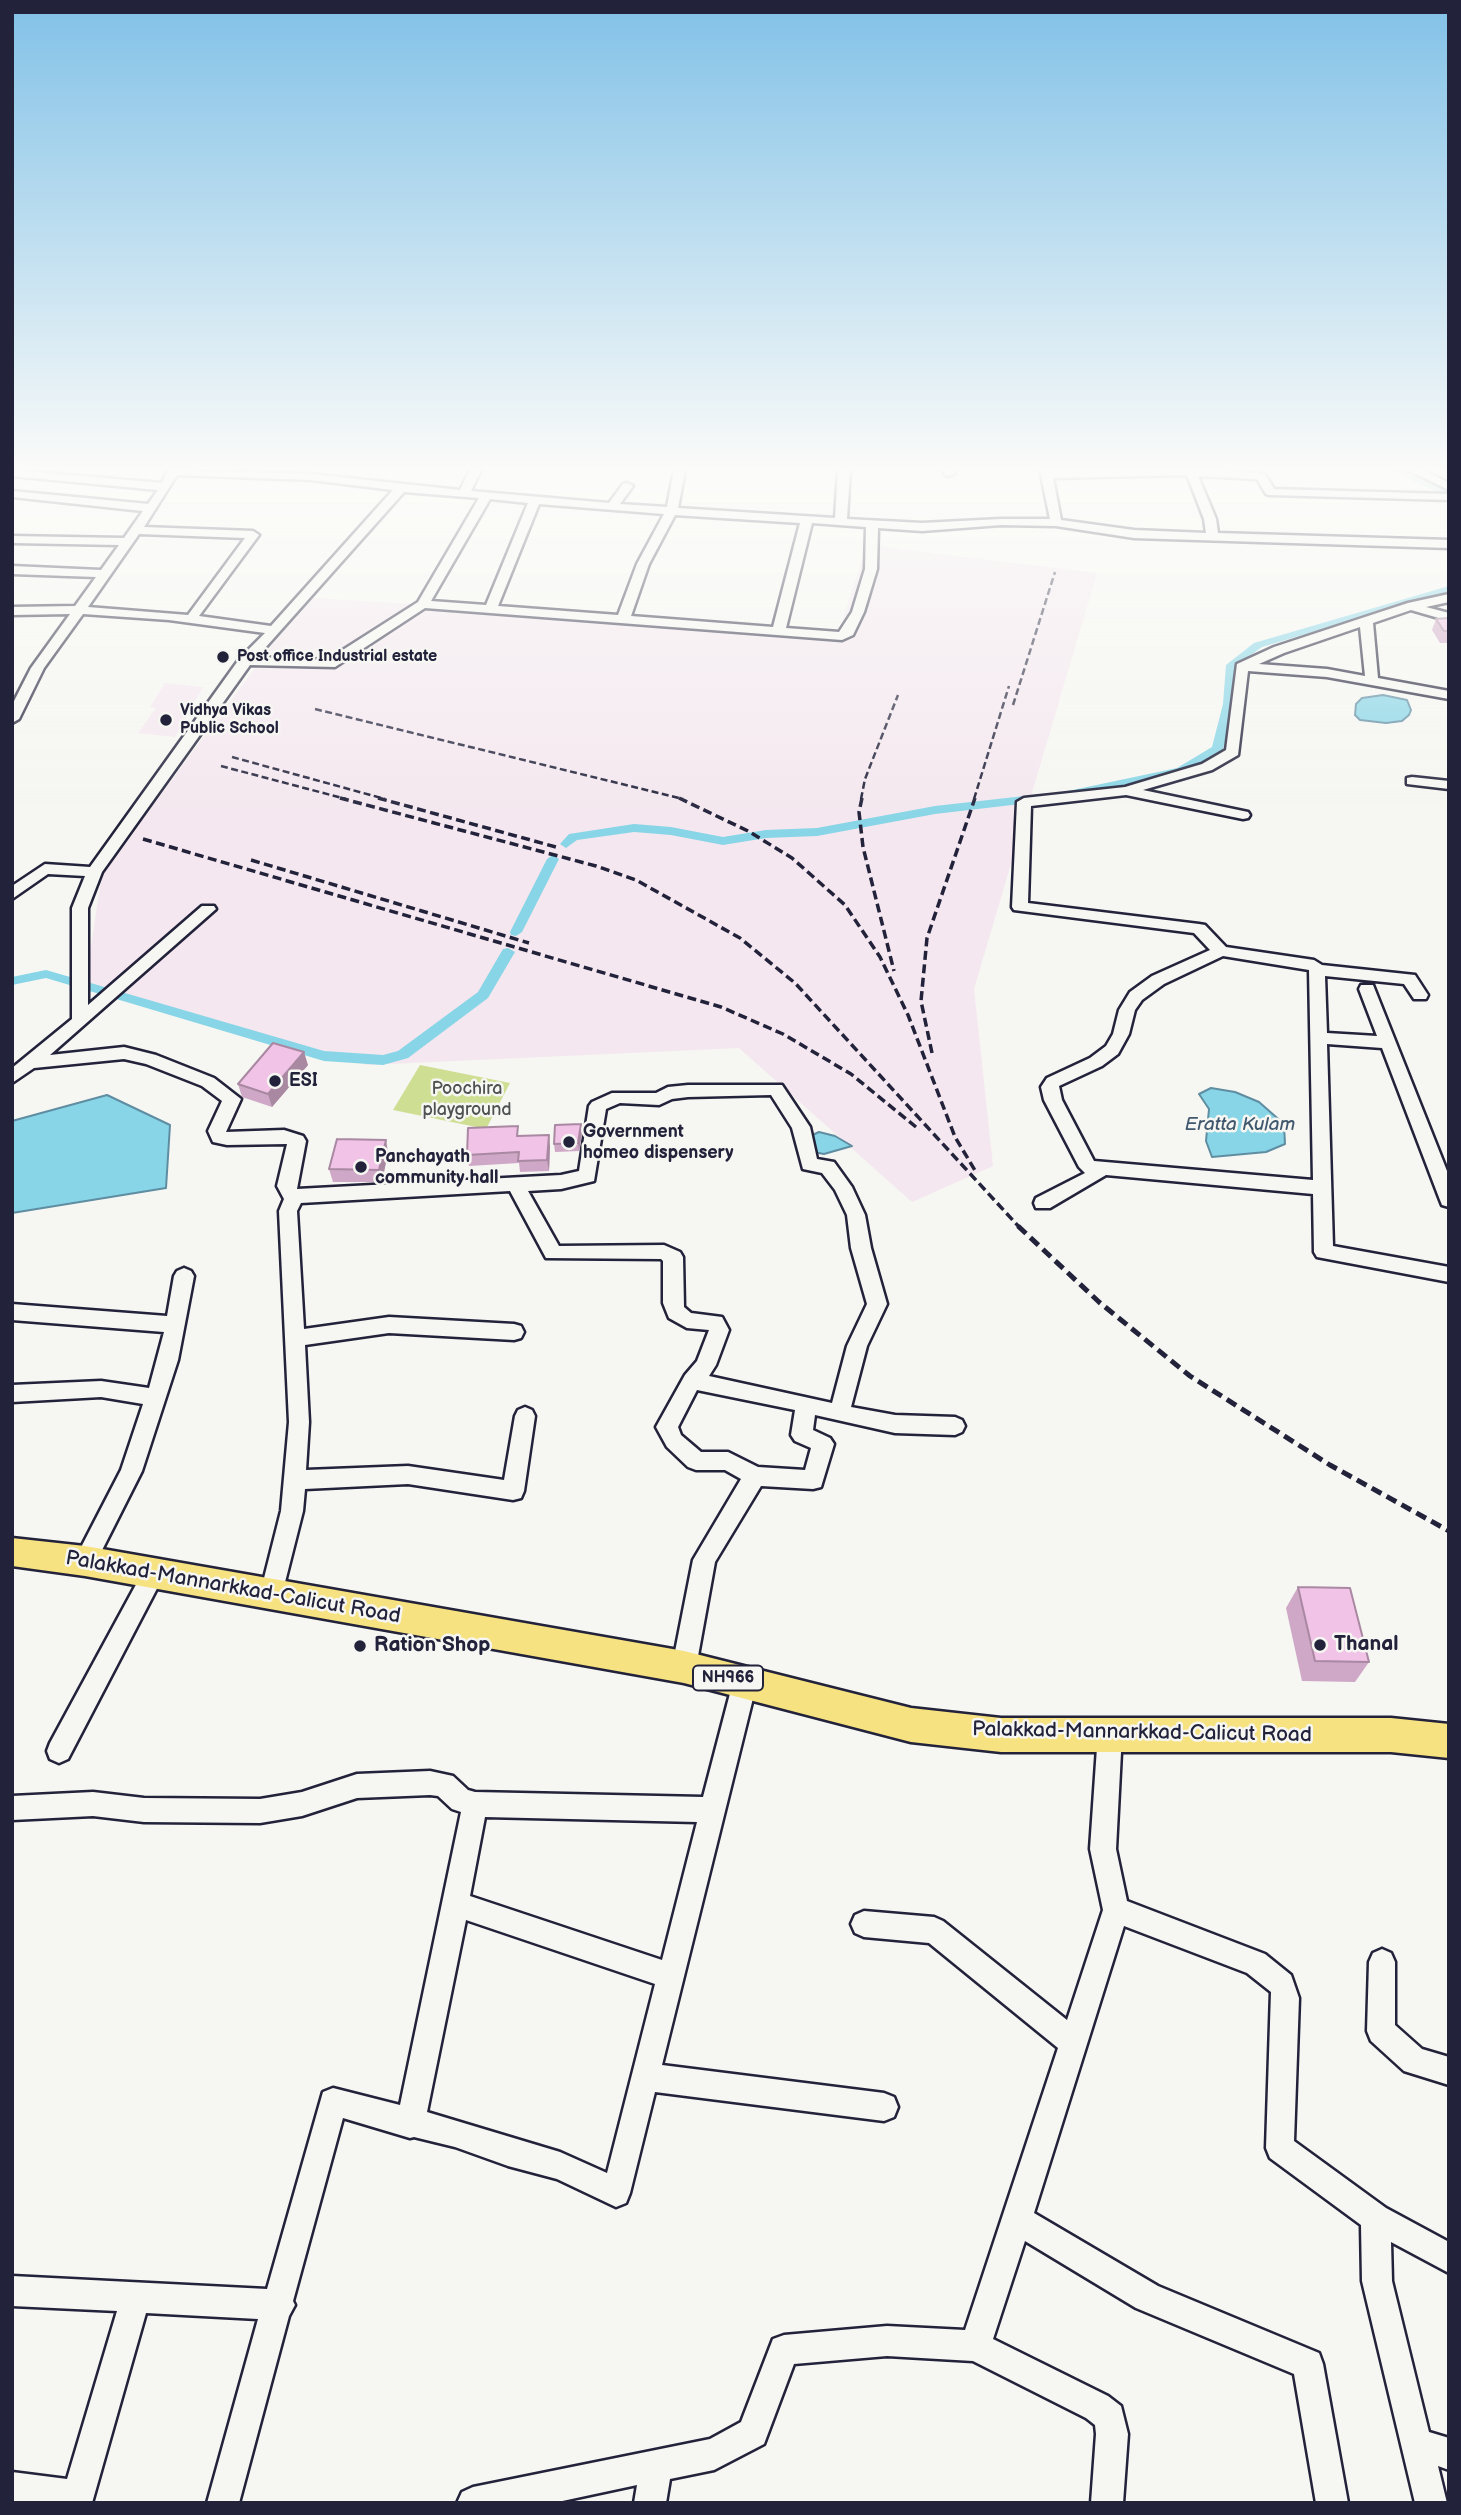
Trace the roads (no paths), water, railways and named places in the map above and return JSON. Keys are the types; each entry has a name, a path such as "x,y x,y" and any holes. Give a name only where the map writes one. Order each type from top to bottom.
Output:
{"highway":[{"name":"Palakkad-Mannarkkad-Calicut Road","path":"12,1552 85,1561 684,1667 911,1725 1001,1735 1391,1735 1449,1741"}],"street":[{"path":"12,719 32,680 93,587"},
{"path":"191,619 214,587"},
{"path":"80,1021 80,908 94,872 245,662 313,587"},
{"path":"245,662 330,664 423,604 433,587"},
{"path":"491,608 499,587"},
{"path":"623,620 635,587"},
{"path":"779,630 790,587"},
{"path":"423,604 842,636 848,632 858,612 865,587"},
{"path":"1242,667 1279,650 1366,621 1412,606 1449,598"},
{"path":"1412,606 1449,617"},
{"path":"12,611 79,610 191,619 273,630"},
{"path":"1366,621 1372,681"},
{"path":"1242,667 1327,674 1449,695"},
{"path":"1221,951 1199,929 1020,907 1024,802 1126,791 1207,767 1233,752 1242,667"},
{"path":"12,680 32,680"},
{"path":"1412,780 1449,785"},
{"path":"1126,791 1243,815"},
{"path":"12,894 44,869 94,872"},
{"path":"12,1077 125,984 208,909"},
{"path":"1042,1203 1098,1174 1088,1167 1053,1100 1050,1087 1053,1082 1096,1062 1112,1050 1121,1034 1127,1010 1136,996 1157,980 1221,951 1296,961 1314,965 1317,970 1324,1252 1449,1275"},
{"path":"1317,970 1409,979 1420,995"},
{"path":"1367,989 1449,1200"},
{"path":"1318,1038 1388,1043"},
{"path":"29,1063 124,1053 150,1059 208,1082 232,1099 217,1131 219,1137 227,1139 284,1136 297,1141 286,1186 287,1192 294,1196 561,1182 587,1176 598,1106 618,1097 659,1099 668,1093 688,1091 776,1089 801,1128 809,1164 828,1167 848,1197 856,1215 861,1248 877,1304 857,1346 839,1415"},
{"path":"1093,1169 1322,1188"},
{"path":"515,1183 553,1253 664,1252 673,1257 673,1303 676,1312 687,1320 716,1323 719,1326 706,1365 692,1381 667,1427 674,1441 696,1461 728,1461 755,1476 813,1480 823,1444 802,1435 806,1404"},
{"path":"271,1594 292,1511 299,1422 288,1211 294,1196"},
{"path":"85,1561 131,1471 168,1360 184,1276"},
{"path":"12,1312 176,1325"},
{"path":"294,1339 388,1325 514,1332"},
{"path":"692,1381 806,1404 839,1415 895,1424 955,1426"},
{"path":"12,1394 101,1389 155,1397"},
{"path":"294,1480 408,1475 513,1491 525,1416"},
{"path":"684,1667 704,1560 755,1476"},
{"path":"59,1751 153,1575"},
{"path":"223,2503 333,2102 410,2124 455,2133 508,2152 560,2166 616,2193 745,1682"},
{"path":"975,2346 1116,1910 1102,1849 1110,1734"},
{"path":"12,1808 93,1804 145,1810 260,1811 302,1804 357,1786 430,1783 444,1785 461,1800 475,1804 712,1810"},
{"path":"410,2124 475,1804"},
{"path":"456,1904 670,1976"},
{"path":"1116,1910 1256,1963 1282,1984 1286,1998 1280,2148 1376,2218 1449,2258"},
{"path":"864,1924 934,1930 1074,2043"},
{"path":"1382,1962 1380,2028 1414,2061 1449,2071"},
{"path":"645,2077 884,2107"},
{"path":"1376,2218 1377,2281 1432,2503"},
{"path":"1017,2220 1147,2297 1308,2364 1332,2503"},
{"path":"12,2291 279,2305"},
{"path":"12,2488 77,2499 136,2297"},
{"path":"473,2503 713,2454 753,2433 784,2350 887,2341 975,2346 1097,2407 1110,2417 1112,2434 1107,2503"},
{"path":"1416,2443 1449,2454"},
{"path":"650,2503 657,2465"}],"water":[{"path":"1383,695 1407,700 1411,710 1409,715 1402,721 1386,723 1360,720 1355,715 1356,704 1362,698"},
{"name":"Eratta Kulam","path":"1211,1088 1235,1092 1259,1102 1284,1124 1285,1144 1266,1152 1212,1157 1206,1141 1209,1109 1199,1094"},
{"path":"107,1095 170,1125 166,1188 12,1213 12,1121"},
{"path":"819,1132 835,1136 852,1146 824,1154 813,1152 808,1137"}],"waterway":[{"path":"1068,795 1181,771 1217,749 1229,704 1231,665 1258,645 1449,589"},
{"path":"566,844 573,837 634,828 671,831 723,841 766,834 817,832 935,810 1042,798"},
{"path":"516,932 553,859"},
{"path":"12,981 46,974 324,1056 383,1060 403,1055 483,995 508,952"}],"railway":[{"path":"1013,705 1050,587"},
{"path":"974,799 1009,686"},
{"path":"861,799 865,779 898,695"},
{"path":"315,709 679,798"},
{"path":"232,757 385,799"},
{"path":"221,766 346,799"},
{"path":"340,798 596,866 636,880 740,938 795,983 1019,1227"},
{"path":"378,798 556,847"},
{"path":"679,798 683,799"},
{"path":"679,798 748,831 792,858 845,905 880,957 908,1015 955,1137 976,1172"},
{"path":"862,798 859,812 863,847 894,971"},
{"path":"932,1053 921,1001 927,938 975,798"},
{"path":"143,839 721,1007 783,1034 851,1074 916,1127"},
{"path":"251,860 529,943"},
{"path":"1019,1227 1099,1302 1190,1376 1330,1465 1449,1531"}],"place":[{"name":"Post office Industrial estate","path":"223,657"},
{"name":"Vidhya Vikas Public School","path":"166,720"},
{"name":"ESI","path":"275,1081"},
{"name":"Government homeo dispensery","path":"569,1142"},
{"name":"Panchayath community hall","path":"361,1167"},
{"name":"Thanal","path":"1320,1645"},
{"name":"Ration Shop","path":"360,1646"}],"park label":[{"name":"Poochira playground","path":"467,1099"}]}
